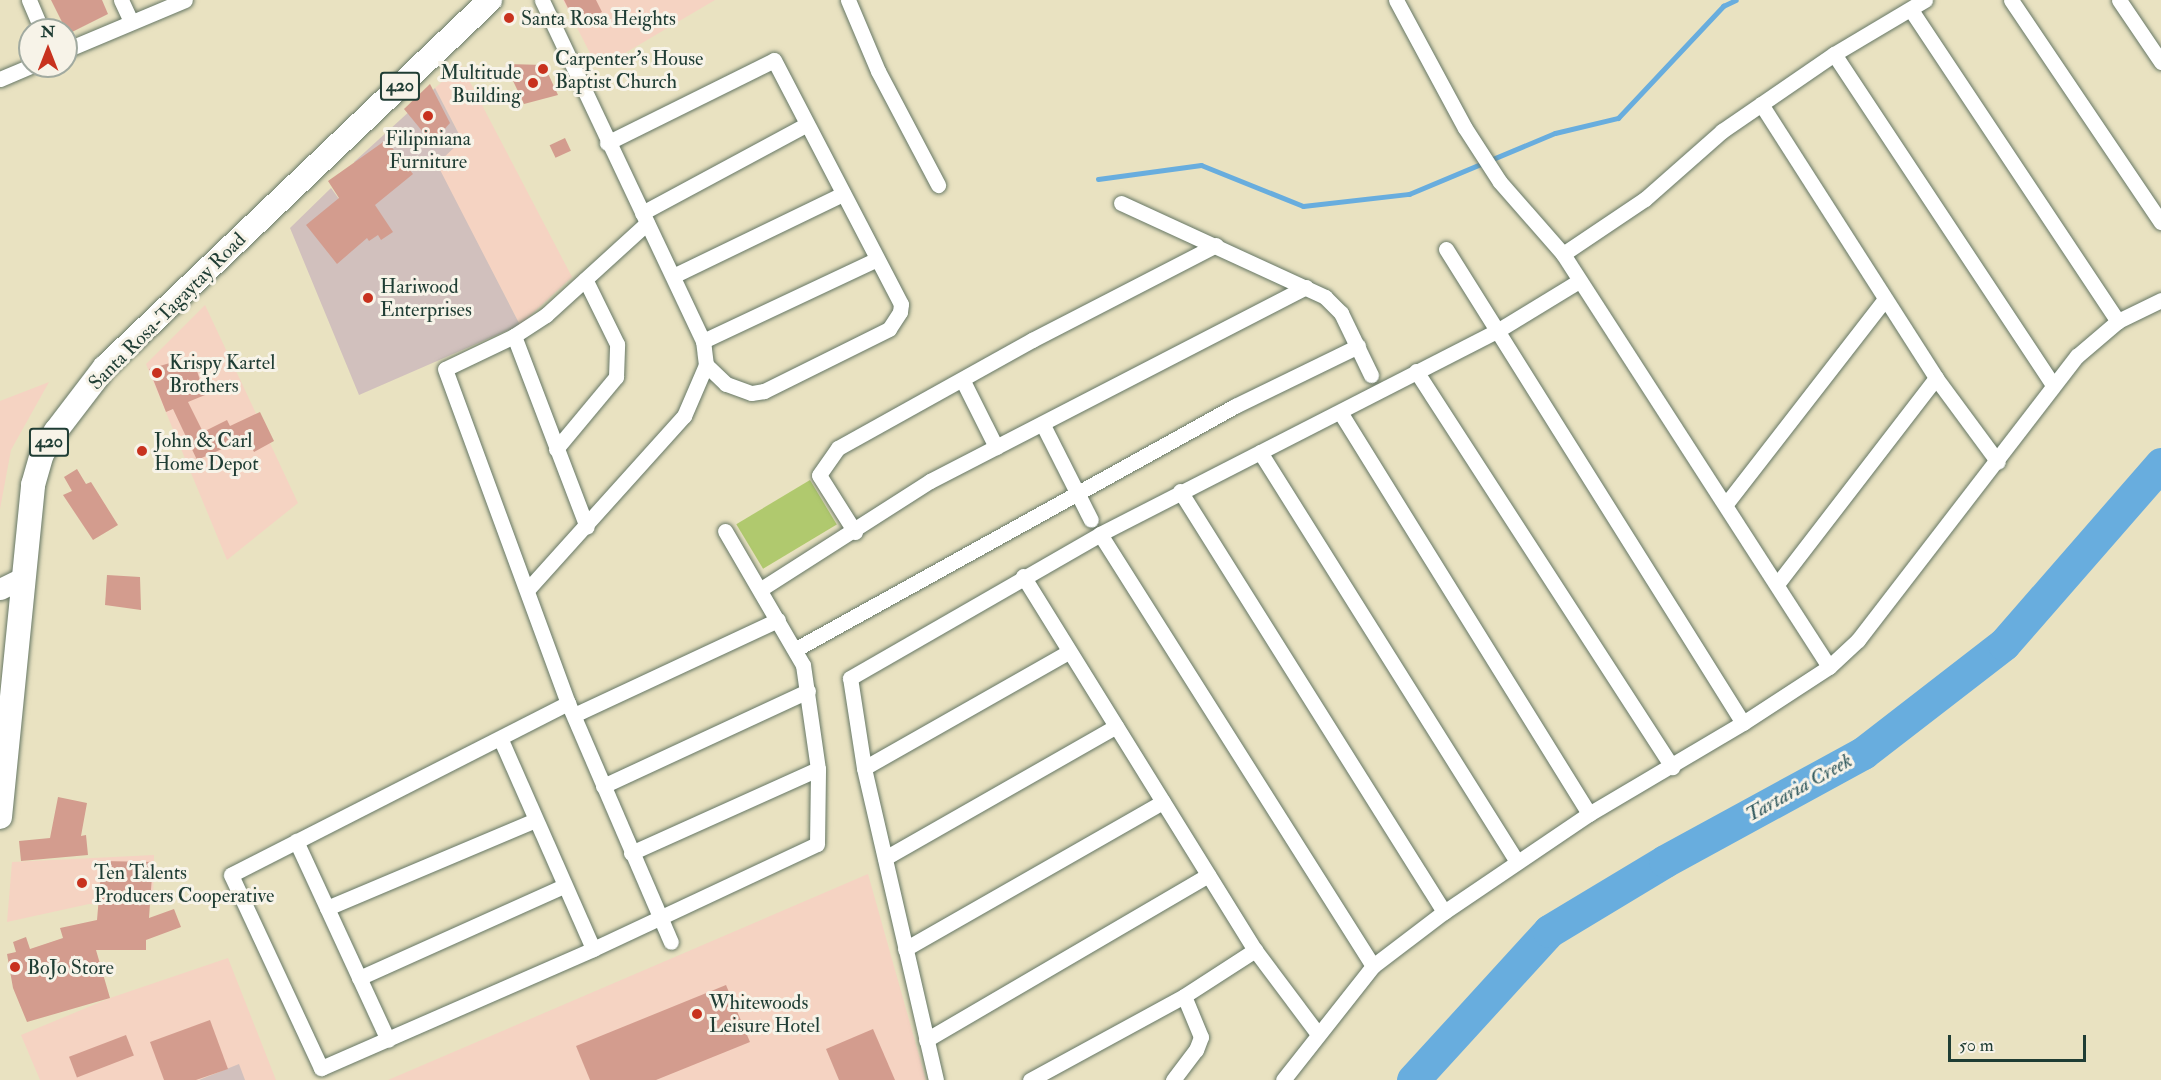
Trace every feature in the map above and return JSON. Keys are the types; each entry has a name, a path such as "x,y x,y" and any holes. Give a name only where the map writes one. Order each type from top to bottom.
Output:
{"main road":[{"name":"Santa Rosa-Tagaytay Road","path":"0,817 23,578 36,471 42,454 75,403 138,335 490,0"}],"street":[{"path":"28,0 36,18"},
{"path":"121,0 131,21"},
{"path":"78,45 185,0"},
{"path":"529,588 587,527 684,416 705,365 703,341 607,143 542,0"},
{"path":"848,0 878,71 938,185"},
{"path":"1396,0 1465,128 1500,182 1563,255 1779,583 1829,666"},
{"path":"1563,255 1645,199 1722,131 1834,54 1925,0"},
{"path":"2011,0 2161,222"},
{"path":"2119,0 2161,62"},
{"path":"1911,10 2118,321"},
{"path":"1834,54 2053,385"},
{"path":"607,143 774,60 901,304 889,329 764,391 751,393 726,384 705,365"},
{"path":"0,79 18,71"},
{"path":"1761,104 1884,300 1936,378 1998,462"},
{"path":"671,942 571,709 529,588 446,369 514,336 546,315 585,279 644,218 807,124"},
{"path":"673,276 843,194"},
{"path":"1121,203 1306,287 1335,305 1371,375"},
{"path":"855,532 819,475 838,448 1216,245"},
{"path":"1446,249 1743,723"},
{"path":"703,341 877,259"},
{"path":"556,449 616,377 617,344 585,279"},
{"path":"936,1080 864,768 850,678 1023,576 1100,534 1180,491 1497,331 1579,281"},
{"path":"761,589 855,532 930,481 1043,425 1306,287"},
{"path":"1726,504 1884,300"},
{"path":"1283,1080 1317,1032 1373,966 1444,912 1589,814 1672,767 1829,666 1858,640 1998,462 2053,385 2077,356 2118,321 2161,300"},
{"path":"514,336 587,527"},
{"path":"796,649 1235,406 1358,346"},
{"path":"1416,371 1672,767"},
{"path":"1779,583 1936,378"},
{"path":"963,381 996,447"},
{"path":"1340,412 1589,814"},
{"path":"1043,425 1091,520"},
{"path":"1260,452 1517,862"},
{"path":"1180,491 1444,912"},
{"path":"725,531 796,649 808,691 818,769 818,843 593,949 388,1041 321,1068 231,875 501,740 778,620"},
{"path":"1100,534 1373,966"},
{"path":"1023,576 1068,652 1255,950 1317,1032"},
{"path":"0,589 23,578"},
{"path":"864,768 1068,652"},
{"path":"603,786 808,691"},
{"path":"885,858 1116,726"},
{"path":"501,740 593,949"},
{"path":"631,853 818,769"},
{"path":"905,949 1162,802"},
{"path":"327,908 535,820"},
{"path":"296,841 388,1041"},
{"path":"926,1041 1208,874"},
{"path":"359,978 564,886"},
{"path":"1030,1080 1184,996 1255,950"},
{"path":"1173,1080 1196,1050 1201,1037 1184,996"}],"shaded area":[{"path":"563,0 715,0 598,69"},
{"path":"461,65 572,277 520,325 436,164 462,140 435,88"},
{"path":"435,88 462,140 437,164 520,325 359,395 290,228 331,188 352,217 378,197 354,162"},
{"path":"205,305 298,503 227,560 146,364"},
{"path":"49,382 11,450 0,509 0,401"},
{"name":"Ten Talents Producers Cooperative","path":"154,855 153,904 89,904 7,922 12,862"},
{"path":"868,874 926,1080 388,1080"},
{"path":"228,958 276,1080 245,1080 238,1065 199,1080 40,1080 21,1035 110,998"},
{"path":"239,1064 245,1080 199,1080"}],"green space":[{"path":"810,480 837,525 763,569 736,524"}],"building":[{"path":"51,0 102,0 108,14 78,29 78,18 60,18"},
{"path":"564,0 596,0 602,12 577,26"},
{"name":"Multitude Building","path":"505,64 544,65 558,95 524,104"},
{"name":"Filipiniana Furniture","path":"430,84 450,123 432,143 404,109"},
{"path":"565,138 571,151 556,158 550,145"},
{"path":"386,140 413,174 375,205 393,232 381,240 378,235 369,241 367,238 337,264 306,225 339,198 328,181"},
{"path":"177,361 182,372 196,368 205,395 188,402 203,432 227,420 230,426 260,412 274,441 254,452 247,438 197,460 173,409 166,412 149,369"},
{"path":"77,469 86,484 91,482 118,525 93,540 63,495 72,491 64,477"},
{"path":"107,575 140,577 141,610 105,605"},
{"path":"58,797 87,803 81,836 86,835 88,855 21,861 19,841 50,838"},
{"path":"102,861 153,862 149,918 174,909 181,927 146,940 146,950 96,950 110,998 27,1022 13,988 7,954 16,952 13,942 26,937 30,949 63,938 60,928 97,920"},
{"name":"Whitewoods Leisure Hotel","path":"726,985 750,1042 656,1080 590,1080 576,1046"},
{"path":"210,1020 228,1069 196,1080 164,1080 150,1042"},
{"path":"873,1029 895,1080 839,1080 826,1049"},
{"path":"126,1035 134,1056 77,1077 69,1057"}],"waterway":[{"path":"1098,179 1201,165 1303,206 1409,194 1555,133 1618,118 1723,6 1736,0"},
{"name":"Tartaria Creek","path":"1413,1080 1549,931 1665,861 1863,753 2004,644 2161,464"}],"place":[{"name":"Santa Rosa Heights","path":"509,18"},
{"name":"Carpenter's House Baptist Church","path":"543,69"},
{"name":"Multitude Building","path":"533,83"},
{"name":"Filipiniana Furniture","path":"428,116"},
{"name":"Hariwood Enterprises","path":"368,298"},
{"name":"Krispy Kartel Brothers","path":"157,373"},
{"name":"John & Carl Home Depot","path":"142,451"},
{"name":"Ten Talents Producers Cooperative","path":"82,883"},
{"name":"BoJo Store","path":"15,967"},
{"name":"Whitewoods Leisure Hotel","path":"697,1014"}]}
